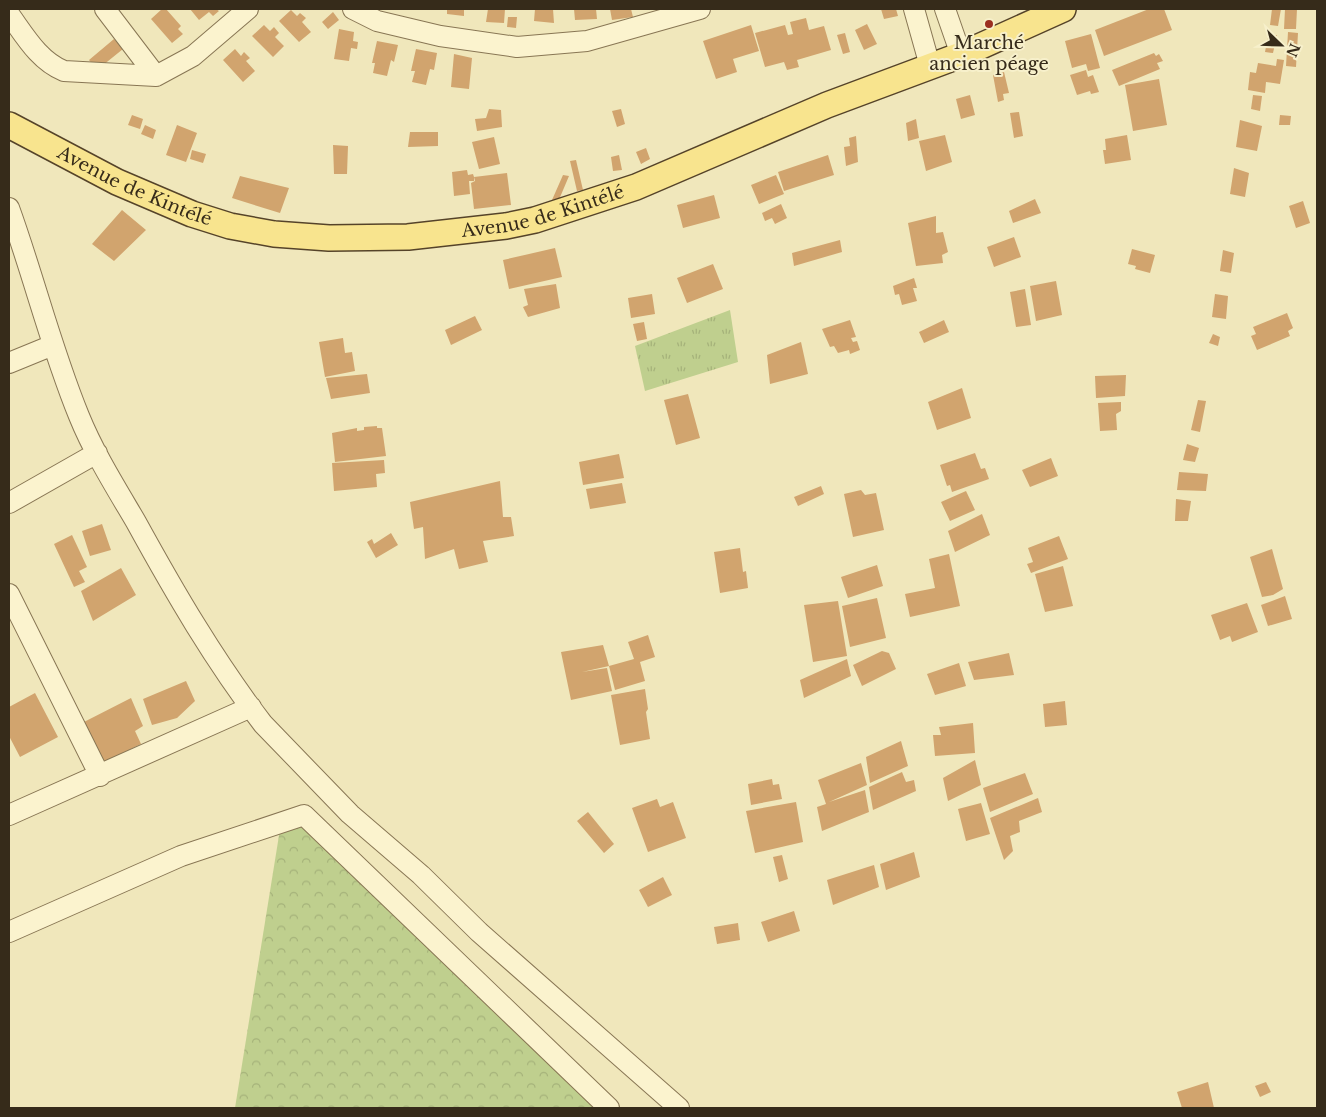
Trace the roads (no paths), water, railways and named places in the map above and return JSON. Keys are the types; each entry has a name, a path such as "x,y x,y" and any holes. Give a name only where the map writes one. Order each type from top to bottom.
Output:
{"main road":[{"name":"Avenue de Kintélé","path":"9,125 116,182 192,214 230,226 274,234 329,238 408,237 506,226 535,220 636,187 827,105 961,55 1063,9"}],"street":[{"path":"105,9 156,76"},
{"path":"9,24 40,56 52,66 64,71 156,76 193,56 248,9"},
{"path":"353,9 377,21 413,30 517,47 587,41 700,9"},
{"path":"914,9 930,66"},
{"path":"944,9 961,55"},
{"path":"9,14 40,56"},
{"path":"9,208 53,345 79,416 97,453 205,642 251,708 263,724 350,814 421,875 479,932 679,1108"},
{"path":"9,363 53,345"},
{"path":"9,503 97,453"},
{"path":"9,594 100,776"},
{"path":"9,815 251,708"},
{"path":"9,932 181,856 304,815 609,1108"},
{"path":"626,1061 660,1108"}],"place":[{"name":"Marché ancien péage","path":"989,24"}]}
